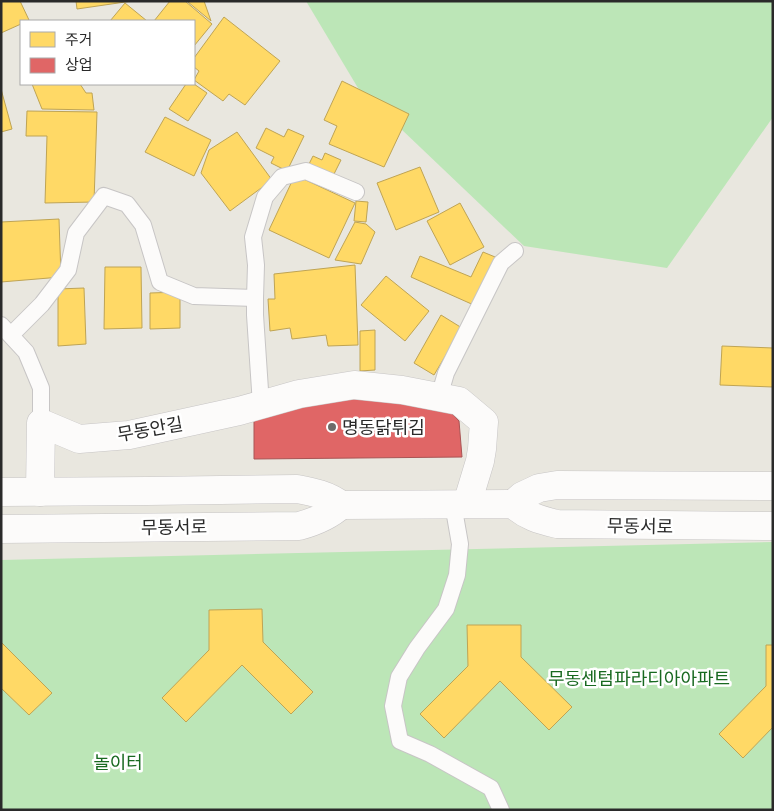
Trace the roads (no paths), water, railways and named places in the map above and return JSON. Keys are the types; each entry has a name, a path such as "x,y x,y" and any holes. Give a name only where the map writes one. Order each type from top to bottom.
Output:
{"main road":[{"name":"무동안길","path":"40,423 79,439 130,435 239,411 298,394 354,385 402,390 439,397 459,401 484,422 480,461 460,504"},
{"path":"40,423 40,492"},
{"path":"341,506 513,504 522,496 539,488 556,485 773,486"},
{"name":"무동서로","path":"1,492 297,489 312,491 333,499 341,506 334,512 313,522 298,526 1,529"},
{"name":"무동서로","path":"513,504 520,511 538,520 556,524 773,526"}],"lane":[{"path":"261,405 255,315 256,265 253,237 265,197 282,177 306,171 356,192"},
{"path":"40,423 40,388 26,352 6,330 42,304 68,270 76,233 104,196 127,204 143,225 160,282 194,296 255,298"},
{"path":"439,397 446,373 496,272 501,263 515,251"},
{"path":"460,504 460,544 457,576 446,610 416,648 399,677 393,706 400,741 430,754 491,788 501,810"}],"place":[{"name":"명동닭튀김","path":"332,427"}],"park label":[{"name":"무동센텀파라디아아파트","path":"639,678"},
{"name":"놀이터","path":"118,762"}]}
